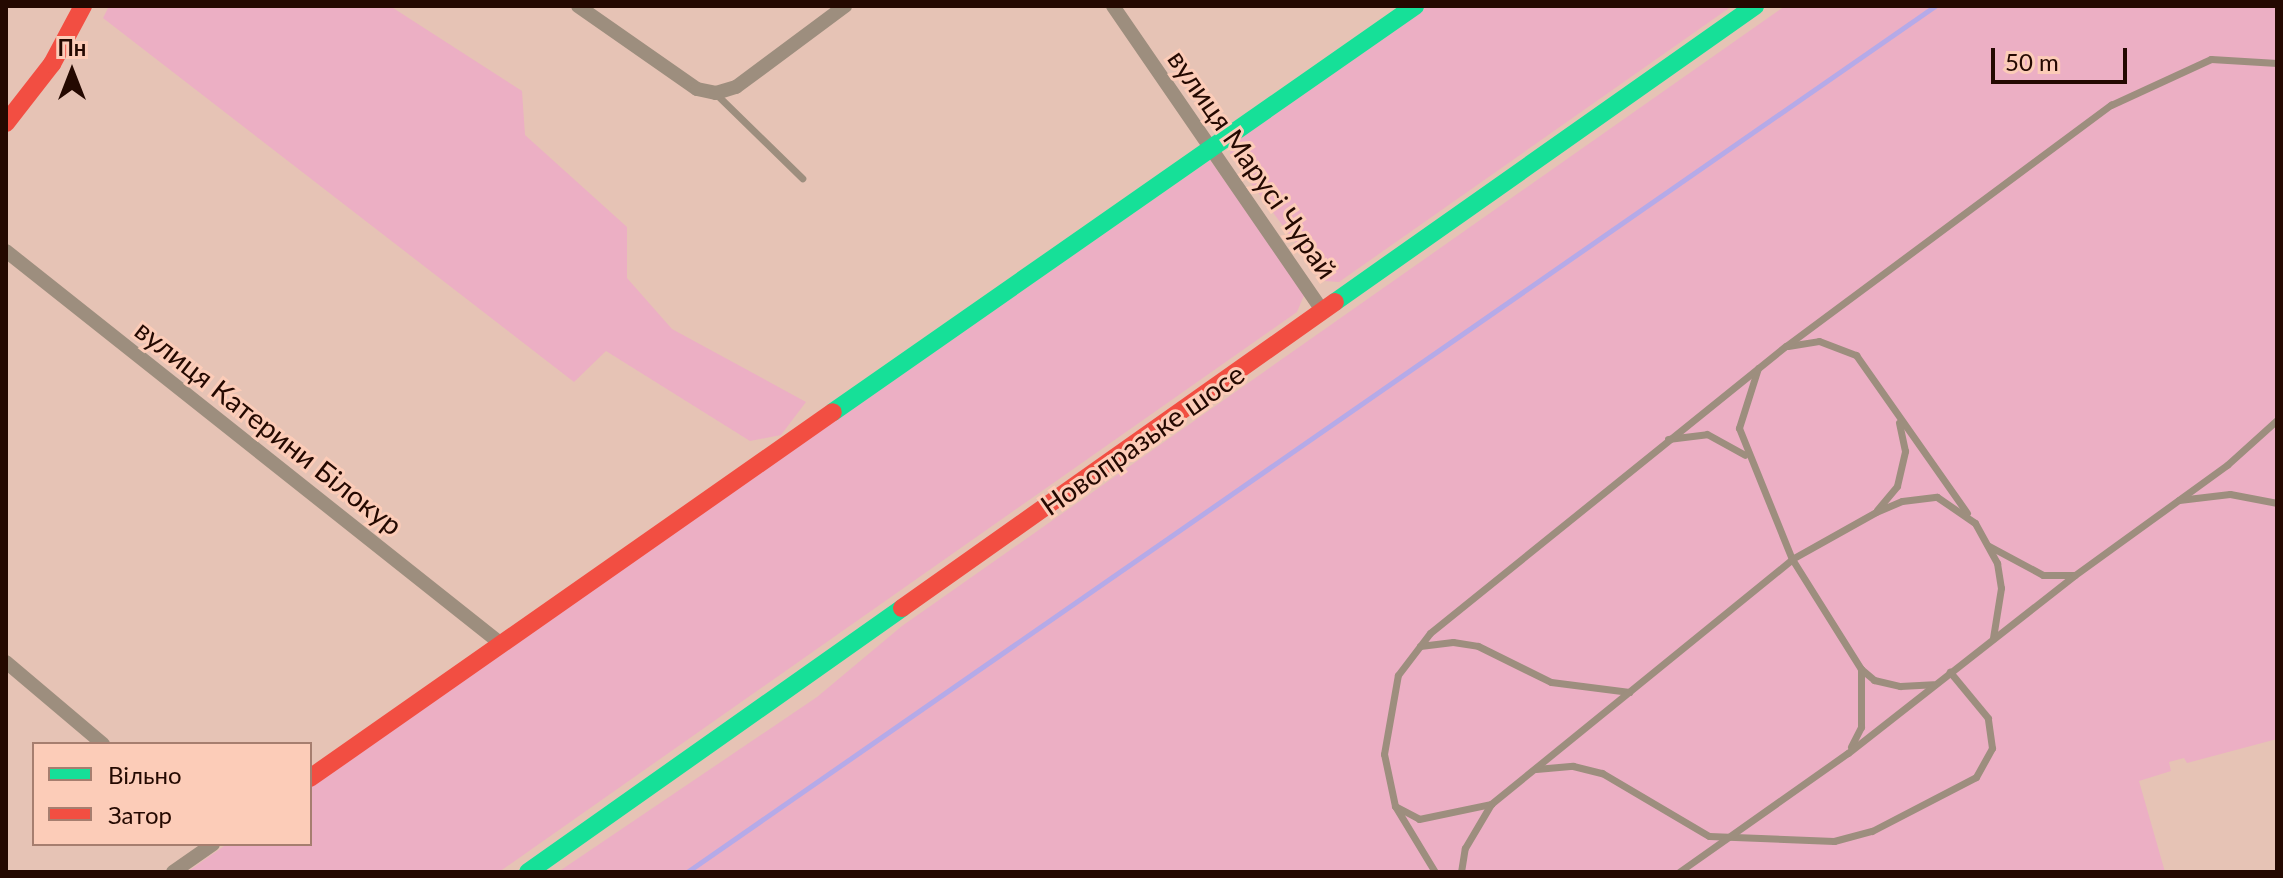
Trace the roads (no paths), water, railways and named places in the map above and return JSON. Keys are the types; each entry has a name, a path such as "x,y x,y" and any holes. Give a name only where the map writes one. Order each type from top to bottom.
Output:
{"main road":[{"path":"6,123 52,64 83,6"},
{"path":"312,777 1212,151 1415,6"},
{"name":"Новопразьке шосе","path":"528,872 1755,6"}],"street":[{"path":"578,6 697,89 714,92 736,87 845,6"},
{"name":"вулиця Марусі Чурай","path":"1113,6 1323,311"},
{"name":"вулиця Катерини Білокур","path":"6,251 500,643"},
{"path":"6,662 101,742"},
{"path":"173,872 210,846"}],"lane":[{"path":"1435,872 1395,806 1384,754 1398,675 1420,646 1667,439 1786,346 2111,105 2211,59 2277,63"},
{"path":"714,92 802,178"},
{"path":"1786,346 1819,341 1856,355 1989,545 2001,588 1993,638"},
{"path":"1759,367 1739,428 1747,457 1792,559 1861,669 1874,680 1900,686 1935,684"},
{"path":"1876,512 1897,486 1905,451 1898,417"},
{"path":"1679,872 1848,753 2277,420"},
{"path":"1667,439 1707,434 1747,457"},
{"path":"2176,500 2230,494 2277,503"},
{"path":"1461,872 1465,848 1491,804 1792,559 1902,501 1937,497 1975,523"},
{"path":"1989,545 2043,575 2075,575"},
{"path":"1420,646 1453,642 1478,646 1551,682 1629,692"},
{"path":"1848,753 1861,727 1861,669"},
{"path":"1534,769 1573,766 1602,773 1683,823 1726,839 1834,841 1872,831 1976,777 1992,748 1988,718 1950,672"},
{"path":"1395,806 1419,819 1491,804"}],"waterway":[{"path":"687,872 1935,6"}]}
